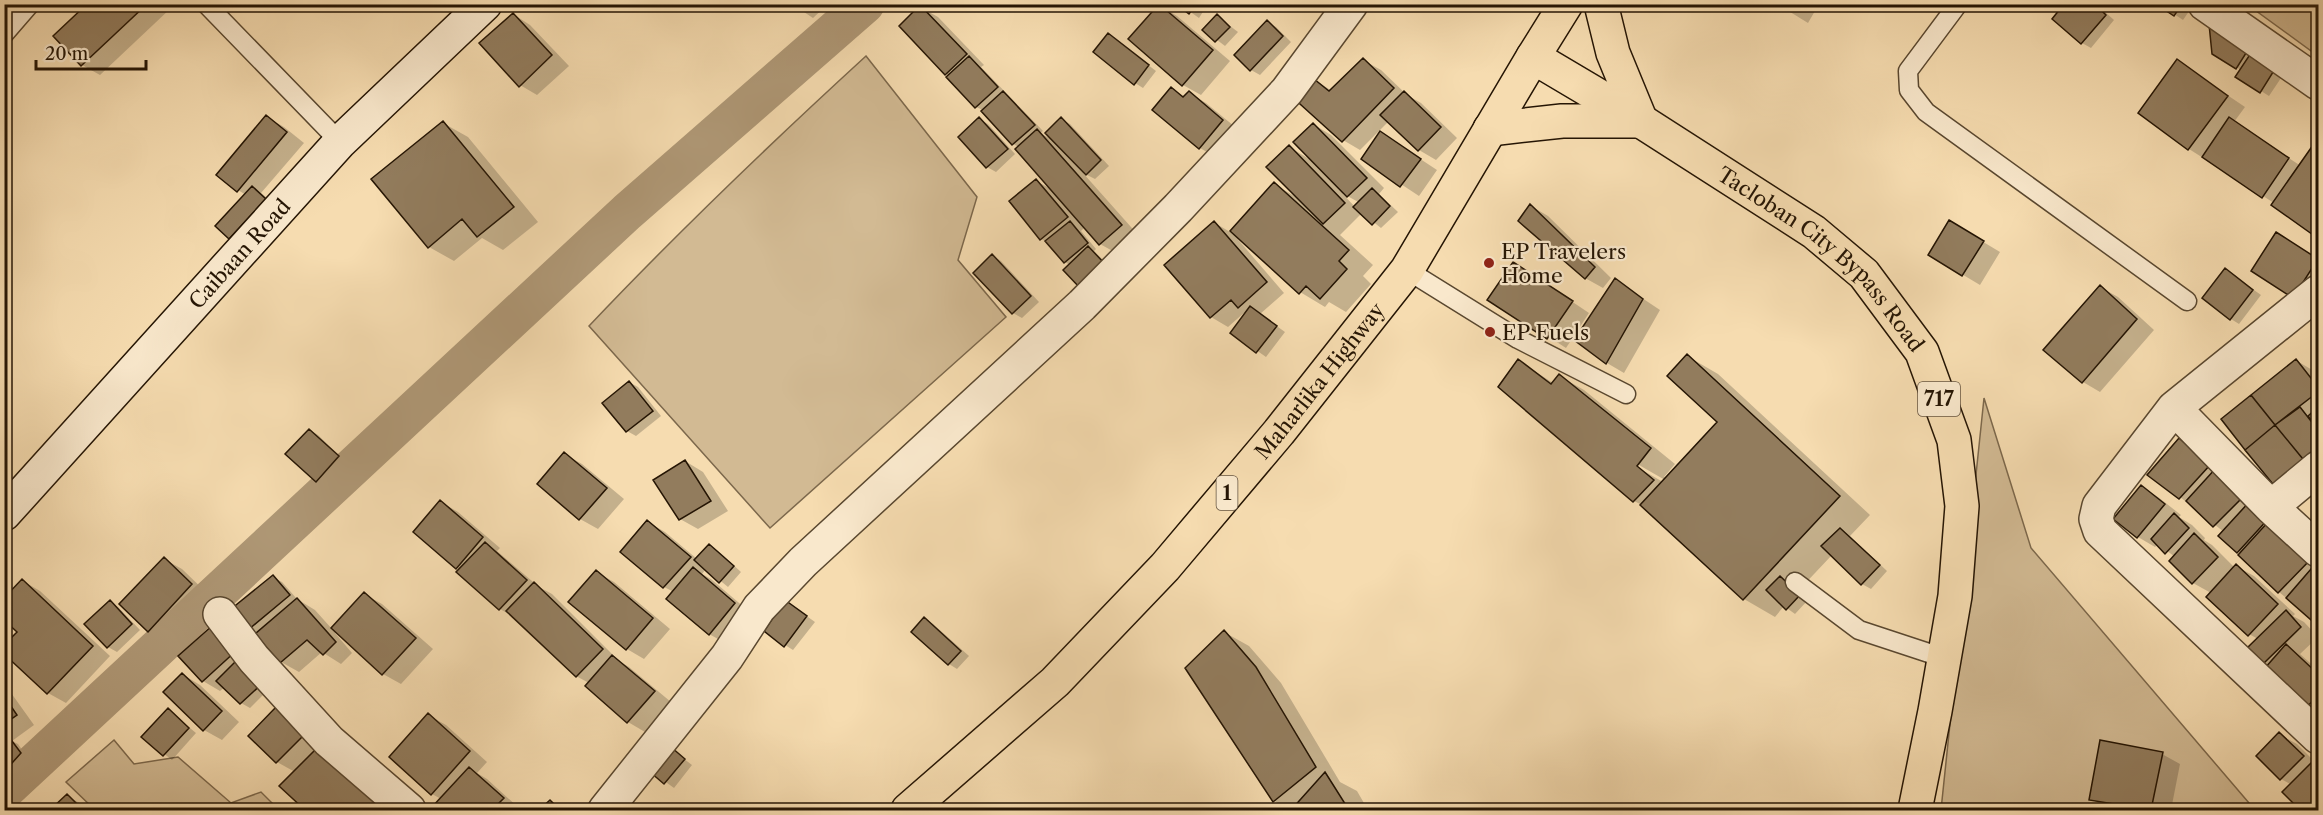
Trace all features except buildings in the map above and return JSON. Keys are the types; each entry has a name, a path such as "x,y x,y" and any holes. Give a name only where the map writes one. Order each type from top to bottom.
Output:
{"main road":[{"name":"Maharlika Highway","path":"908,810 1054,682 1165,567 1279,432 1407,270 1566,4"},
{"path":"1490,129 1562,121 1641,121 1613,53 1601,4"},
{"name":"Tacloban City Bypass Road","path":"1533,57 1641,121 1814,232 1864,274 1922,352 1954,440 1962,506 1955,596 1915,810"}],"street":[{"name":"Caibaan Road","path":"4,514 340,142 485,4"},
{"path":"604,810 727,657 759,608 803,562 1082,305 1179,208 1287,91 1351,4"},
{"path":"2205,4 2319,83"},
{"path":"2319,292 2174,408 2099,506 2096,519 2100,531 2319,737"},
{"path":"2174,408 2271,507 2319,550"},
{"path":"2271,507 2319,468"},
{"path":"220,614 254,659 329,741 410,810"}],"lane":[{"path":"4,34 30,4"},
{"path":"206,4 340,142"},
{"path":"1958,4 1908,71 1909,90 1926,112 2187,301"},
{"path":"1407,270 1518,339 1626,394"},
{"path":"1796,582 1859,630 1944,658"}],"shaded area":[{"path":"2248,5 2318,5 2318,56"},
{"path":"866,56 977,197 958,260 1006,317 770,528 589,326 725,188"},
{"path":"1984,398 2031,548 2255,810 1941,810"},
{"path":"114,740 134,764 178,757 231,803 261,792 279,810 95,810 66,782"}],"waterway":[{"path":"4,791 627,212 865,4"}],"place":[{"name":"EP Travelers Home","path":"1489,263"},
{"name":"EP Fuels","path":"1490,332"}]}
